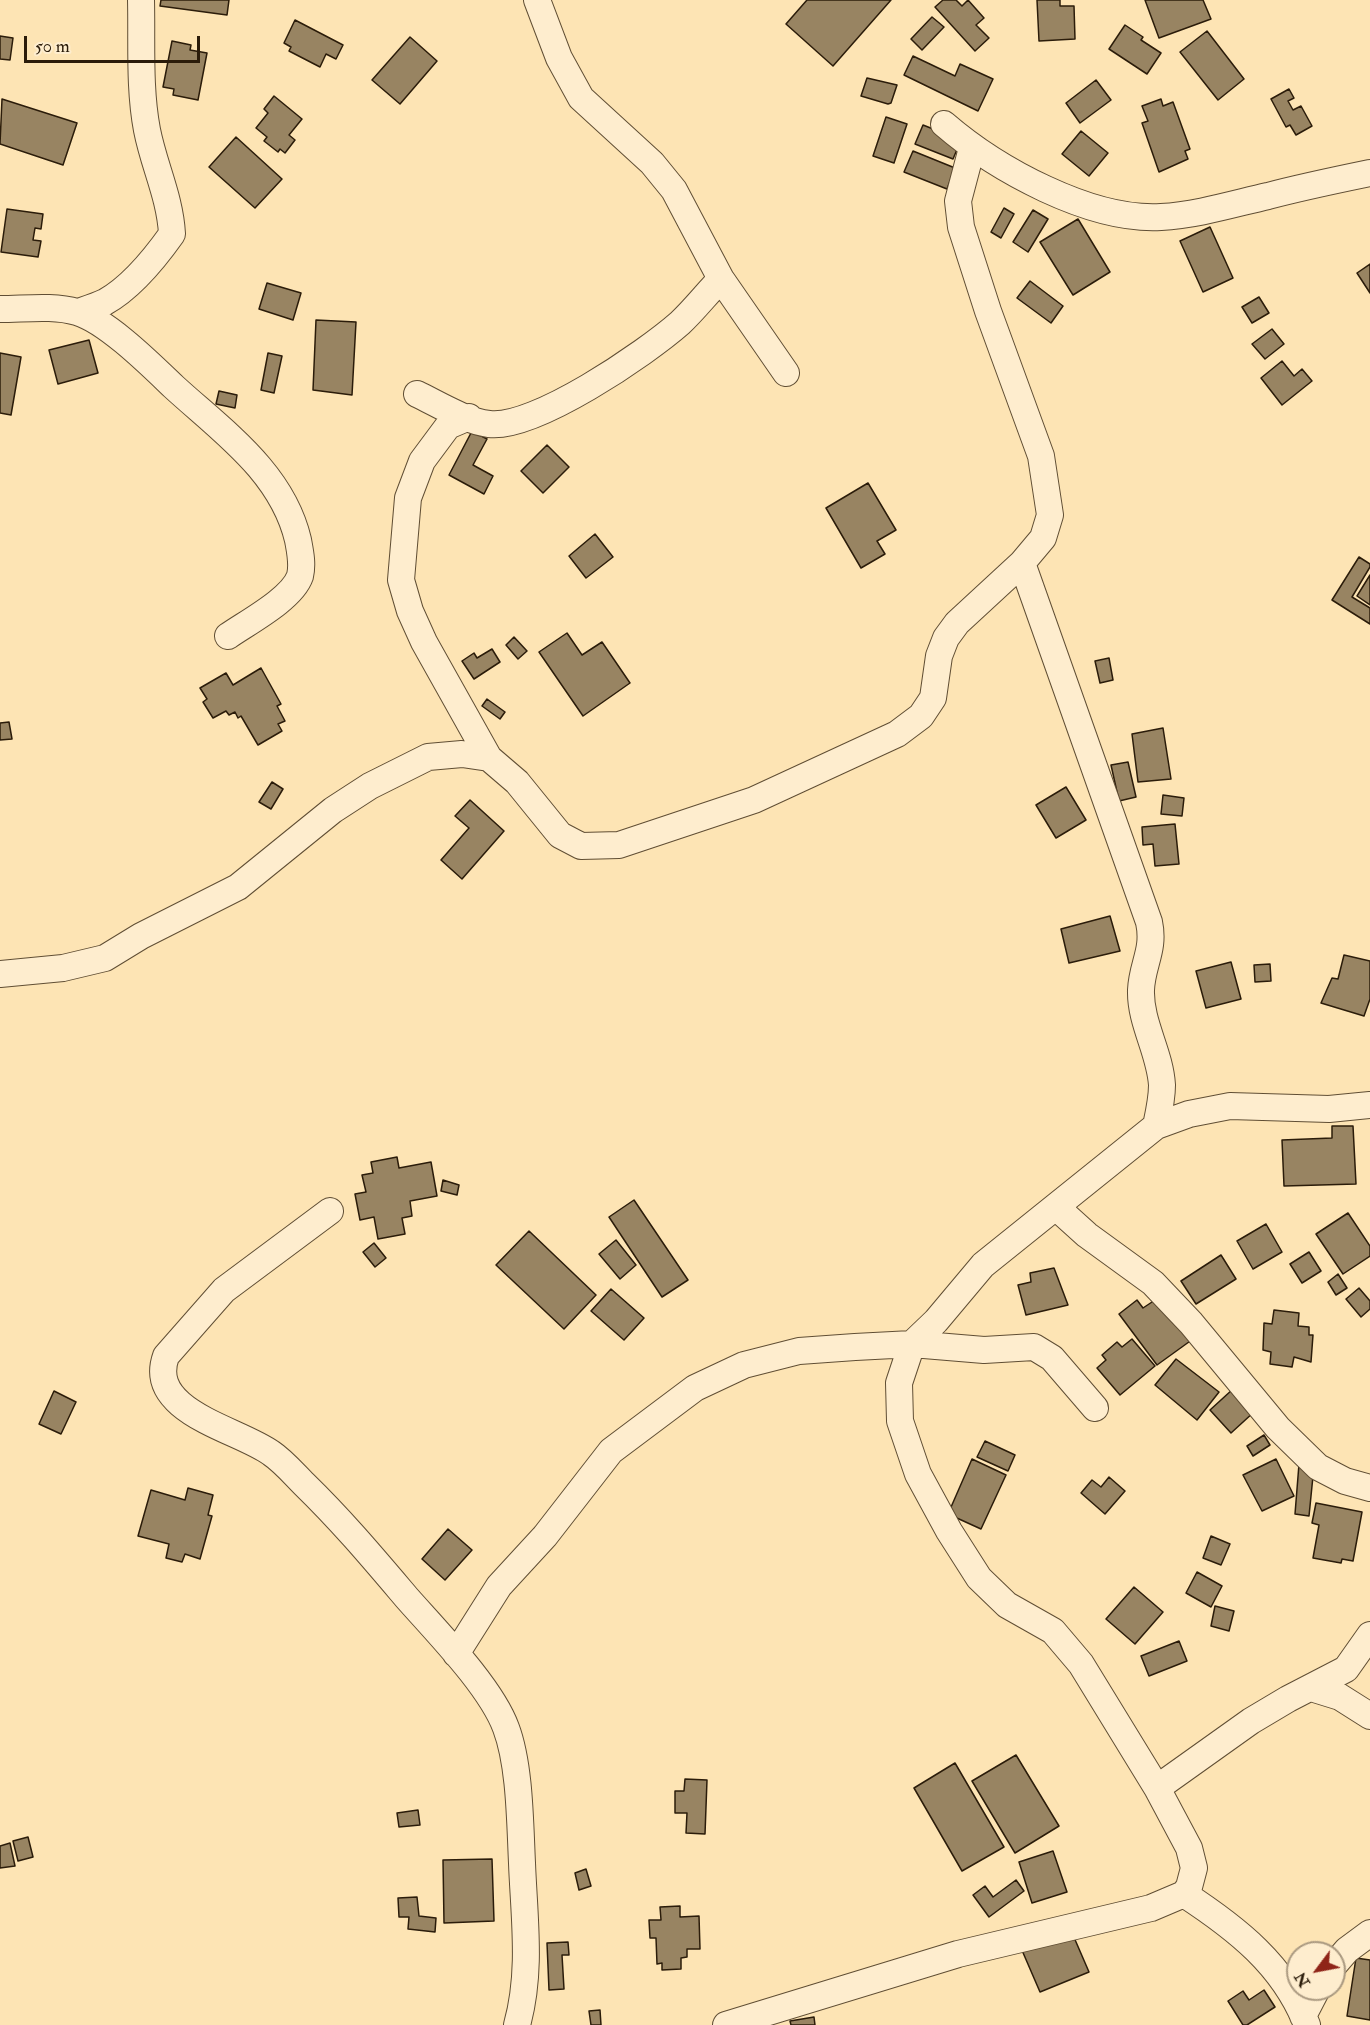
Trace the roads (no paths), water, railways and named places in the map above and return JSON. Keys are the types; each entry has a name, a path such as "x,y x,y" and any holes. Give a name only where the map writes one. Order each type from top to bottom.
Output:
{"street":[{"path":"78,312 106,302 159,253 172,234 166,193 152,152 143,110 141,0"},
{"path":"537,0 559,58 581,98 652,163 674,190 721,279 786,373"},
{"path":"944,124 972,148 1057,194 1110,212 1158,218 1221,207 1370,173"},
{"path":"469,417 448,426 422,461 408,498 401,580 410,611 424,642 489,758 517,782 560,835 581,846 619,845 753,801 897,734 921,716 933,698 939,656 946,638 957,623 1022,563 1043,538 1050,515 1047,483 1041,456 988,311 961,227 958,201 972,148"},
{"path":"417,394 489,424 515,422 536,416 643,353 681,322 721,279"},
{"path":"0,309 60,309 78,312 121,340 231,437 276,489 293,520 301,556 300,576 288,594 228,636"},
{"path":"1022,563 1149,922 1152,948 1145,966 1141,990 1144,1019 1162,1083 1161,1105 1156,1126"},
{"path":"0,974 63,968 105,958 141,936 238,887 300,834 370,786 428,757 462,754 489,758"},
{"path":"726,2025 958,1954 1151,1908 1184,1894 1194,1868 1190,1848 1157,1788 1081,1664 1053,1631 1006,1605 979,1578 949,1531 918,1474 900,1421 899,1383 912,1344 936,1321 983,1265 1156,1126 1189,1114 1230,1106 1329,1109 1370,1105"},
{"path":"1056,1207 1087,1235 1154,1283 1191,1323 1278,1428 1318,1467 1345,1481 1370,1488"},
{"path":"330,1211 224,1290 166,1356 161,1369 168,1390 185,1410 272,1453 353,1532 456,1654 493,1704 506,1728 519,1812 527,1951 523,2004 517,2025"},
{"path":"456,1654 499,1586 545,1536 611,1451 695,1388 744,1365 799,1351 912,1344 984,1350 1034,1347 1052,1358 1095,1408"},
{"path":"1157,1788 1251,1721 1346,1669 1370,1635"},
{"path":"1311,1688 1340,1697 1370,1716"},
{"path":"1184,1894 1221,1918 1253,1944 1286,1984 1305,2020"},
{"path":"1346,1951 1370,1933"},
{"path":"1305,2020 1312,2001"}]}
